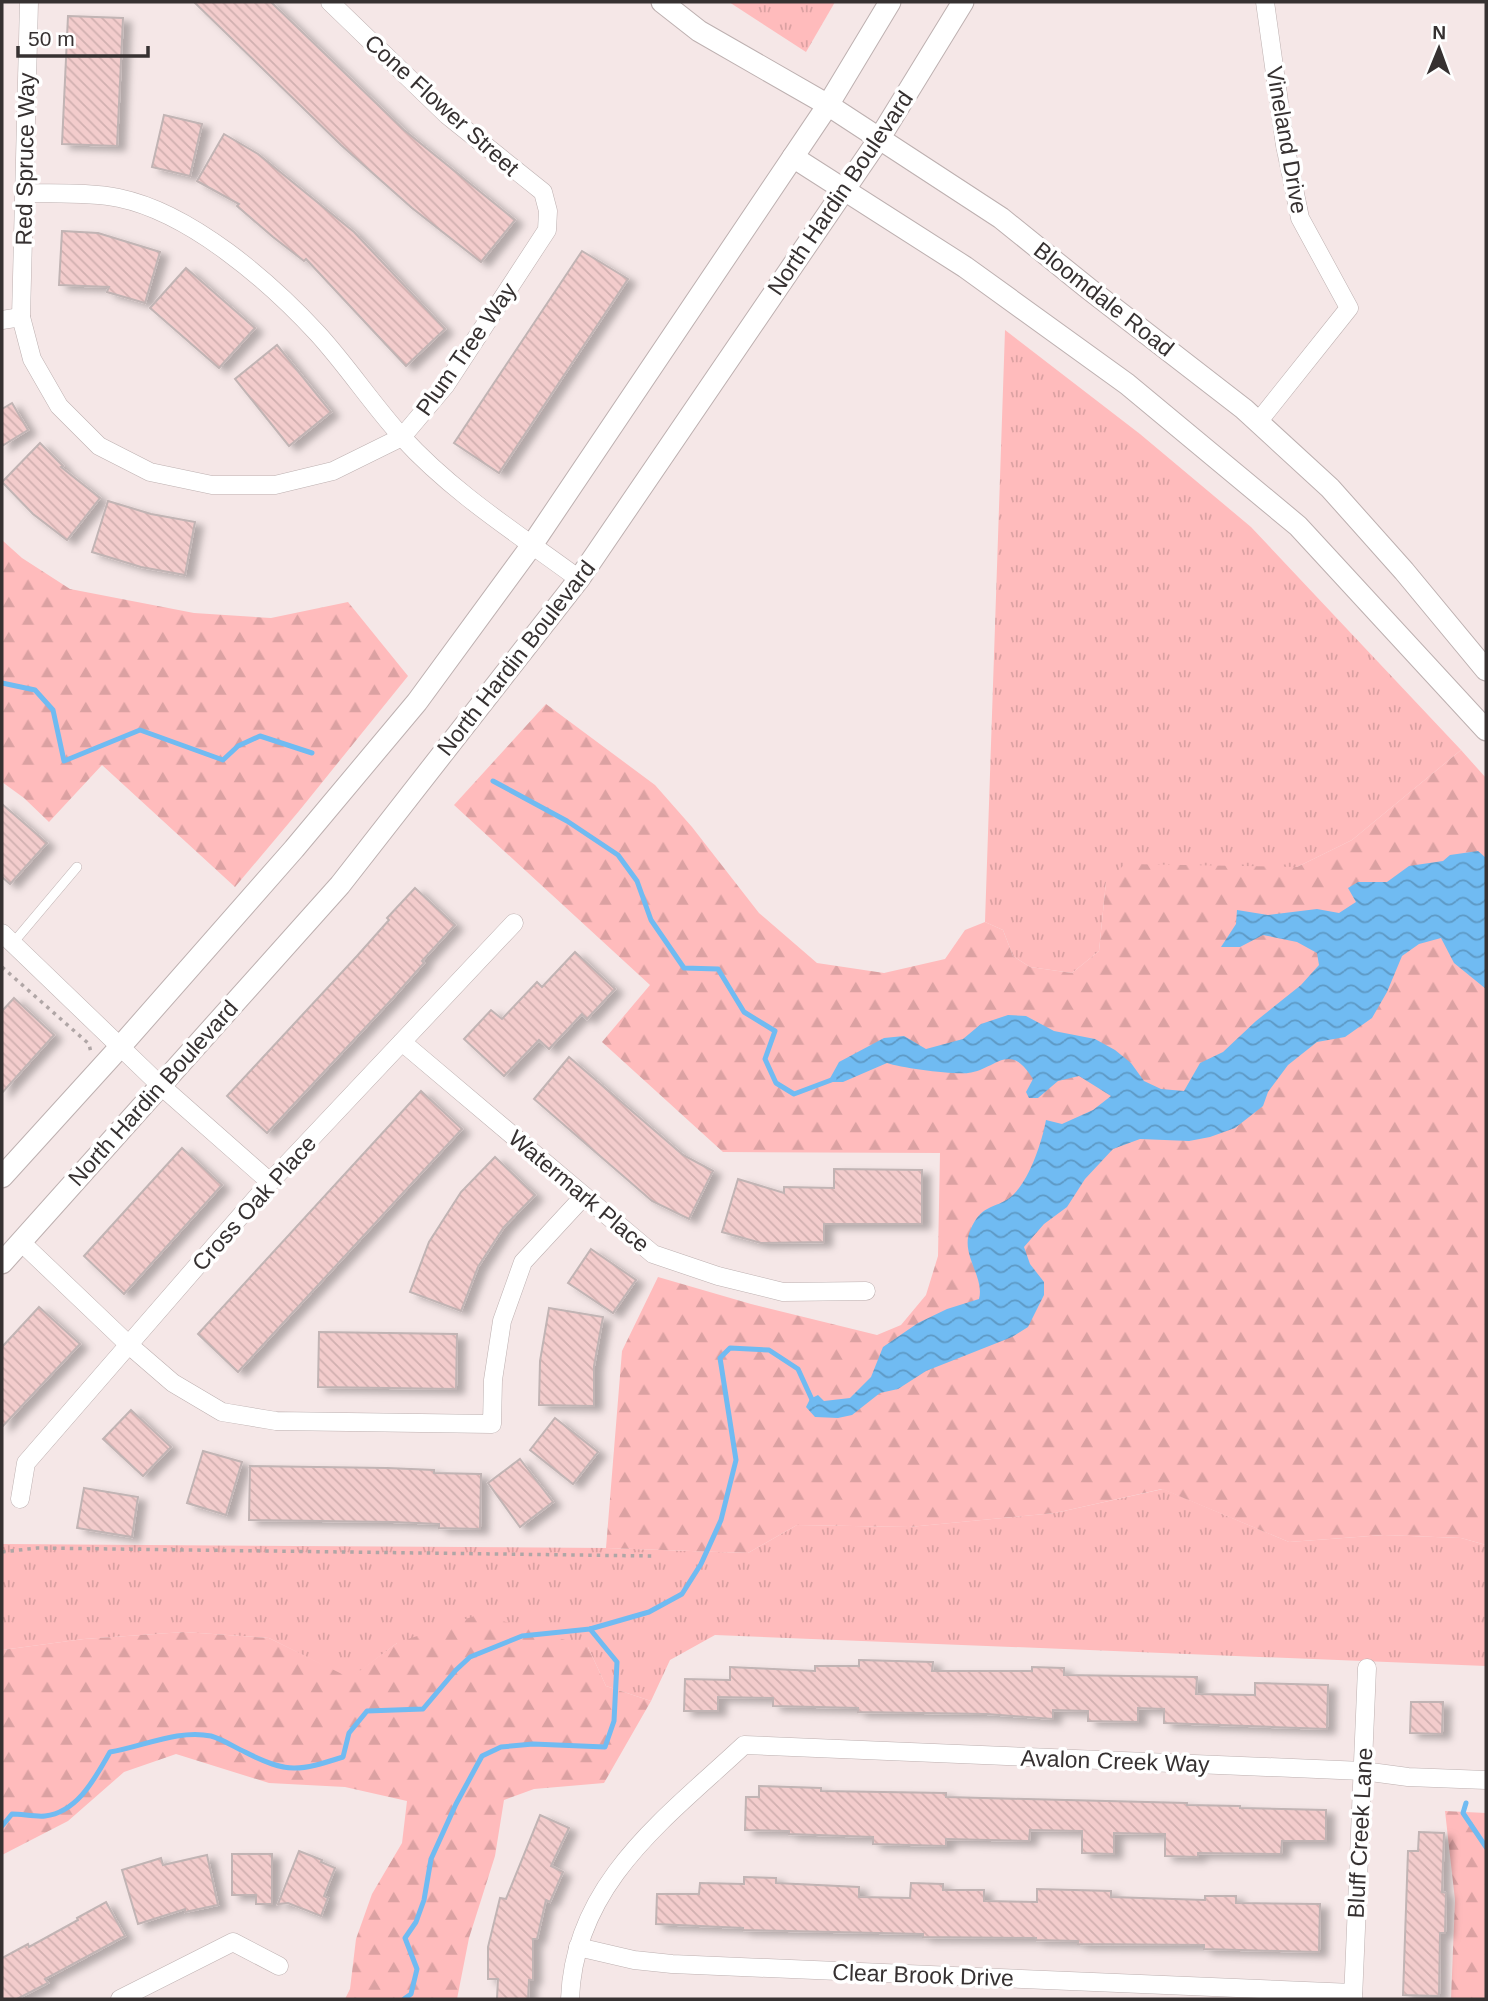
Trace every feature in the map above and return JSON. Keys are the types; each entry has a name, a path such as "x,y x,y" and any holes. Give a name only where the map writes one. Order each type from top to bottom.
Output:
{"street":[{"name":"Red Spruce Way","path":"21,317 29,2"},
{"name":"Cone Flower Street","path":"330,2 447,115 542,192 548,211"},
{"name":"Bloomdale Road","path":"662,2 699,31 828,105 1001,218 1258,422 1330,488 1404,571 1486,670"},
{"path":"2,1177 294,849 417,702 532,545 828,105 890,2"},
{"name":"North Hardin Boulevard","path":"2,1263 340,885 579,579 879,139 963,2"},
{"name":"Vineland Drive","path":"1258,422 1349,308 1300,218 1285,145 1265,2"},
{"path":"793,157 965,267 1127,384 1298,526 1486,730"},
{"path":"24,193 119,198 166,214 208,237 270,288 318,334 402,437 454,488 579,579"},
{"name":"Plum Tree Way","path":"21,317 32,359 59,406 99,446 150,472 212,485 275,485 333,471 402,437 445,386 540,241 547,230 548,211"},
{"path":"2,320 21,317"},
{"name":"Cross Oak Place","path":"20,1499 26,1463 270,1182 514,923"},
{"path":"5,944 270,1182"},
{"name":"Watermark Place","path":"402,1042 653,1254 718,1276 783,1292 866,1291"},
{"path":"21,1242 129,1345 173,1382 222,1412 276,1421 492,1424 493,1380 502,1321 523,1262 584,1196"},
{"name":"Bluff Creek Lane","path":"1353,1996 1367,1668"},
{"name":"Avalon Creek Way","path":"578,1947 596,1902 623,1862 744,1745 1363,1771 1408,1777 1486,1780"},
{"path":"120,1999 233,1942 279,1966"},
{"path":"570,1999 578,1947"},
{"name":"Clear Brook Drive","path":"578,1947 634,1960 672,1964 1353,1996"}],"lane":[{"path":"5,944 77,867"}],"path":[{"path":"2,967 89,1044 92,1055"},
{"path":"2,1552 37,1548 653,1556"}],"green space":[{"path":"729,2 835,2 806,52"},
{"path":"1005,330 1140,434 1251,527 1461,750 1352,840 1297,867 1226,867 1106,882 1099,951 1072,973 1030,967 1013,956 1003,930 985,922"},
{"path":"2,540 22,558 70,589 194,613 271,618 348,602 408,676 235,887 102,765 49,822 2,782"},
{"path":"546,704 655,785 692,827 759,913 817,963 884,973 945,959 965,930 985,922 1003,930 1013,956 1030,967 1072,973 1099,951 1106,882 1125,864 1297,867 1352,840 1461,750 1486,778 1486,1545 1461,1538 1384,1535 1289,1542 1162,1489 1055,1513 909,1527 797,1525 748,1553 606,1548 622,1351 658,1277 751,1304 877,1335 901,1325 926,1295 938,1256 940,1153 723,1152 602,1042 650,985 454,805"},
{"path":"1163,1489 1289,1542 1384,1535 1461,1538 1486,1545 1486,1666 715,1635 670,1660 651,1701 606,1686 588,1647 397,1643 350,1679 269,1638 184,1632 84,1639 2,1650 3,1544 606,1548 748,1553 797,1525 909,1527 1055,1513"},
{"path":"480,1614 588,1647 606,1686 651,1701 604,1783 534,1789 504,1800 495,1856 469,1938 457,1999 345,1999 350,1989 356,1939 372,1894 402,1843 407,1801 345,1787 269,1783 176,1754 124,1772 68,1821 2,1855 2,1650 84,1639 184,1632 269,1638 350,1678 397,1643"},
{"path":"1445,1811 1486,1813 1486,1999 1451,1999 1455,1900"}],"water":[{"path":"1478,851 1486,858 1486,989 1454,963 1441,938 1419,944 1402,956 1387,992 1372,1018 1345,1037 1317,1042 1288,1065 1268,1092 1263,1106 1235,1128 1189,1141 1140,1139 1113,1149 1085,1179 1067,1207 1044,1224 1024,1247 1030,1264 1044,1282 1044,1295 1028,1327 1012,1337 926,1371 898,1389 880,1393 852,1415 838,1418 815,1417 806,1407 810,1399 818,1395 824,1401 850,1398 871,1377 883,1347 918,1323 947,1309 979,1299 979,1282 968,1248 970,1231 975,1221 985,1210 1008,1199 1020,1187 1042,1139 1046,1120 1062,1124 1093,1110 1111,1096 1079,1076 1058,1081 1038,1098 1029,1098 1026,1092 1033,1079 1025,1067 1010,1059 968,1073 928,1071 887,1063 843,1082 828,1082 839,1062 884,1038 904,1036 926,1049 963,1039 981,1024 1008,1015 1026,1016 1054,1031 1095,1039 1131,1063 1144,1081 1161,1089 1184,1091 1200,1063 1223,1052 1301,985 1319,965 1317,953 1297,942 1263,935 1240,947 1221,947 1236,924 1237,910 1268,915 1317,909 1339,913 1356,902 1348,888 1358,882 1387,882 1409,866 1443,861 1450,855"}],"building":[{"path":"194,2 271,2 404,130 515,220 481,262 412,208 341,145"},
{"path":"68,16 123,18 117,146 62,144"},
{"path":"164,115 202,124 190,176 152,167"},
{"path":"224,134 258,154 354,232 445,329 406,366 306,259 304,261 273,237 237,206 239,204 197,181"},
{"path":"62,231 98,233 160,252 145,303 107,292 109,287 59,285"},
{"path":"582,251 628,279 499,473 454,443"},
{"path":"186,268 255,328 219,368 150,308"},
{"path":"277,345 331,412 289,446 235,379"},
{"path":"12,403 28,430 2,446 2,409"},
{"path":"40,443 63,466 61,467 100,498 67,540 33,514 2,482"},
{"path":"108,501 151,514 195,522 185,575 141,567 92,552"},
{"path":"2,804 47,843 10,884 2,877"},
{"path":"415,888 455,925 393,998 267,1133 227,1096 357,956"},
{"path":"575,952 615,989 587,1019 582,1014 549,1049 539,1040 504,1076 464,1039 491,1010 502,1019 537,982 542,987"},
{"path":"14,998 54,1035 2,1093 2,1011"},
{"path":"569,1057 683,1155 713,1171 689,1219 652,1201 534,1099"},
{"path":"421,1091 462,1129 238,1372 198,1334"},
{"path":"182,1148 222,1185 124,1294 84,1256"},
{"path":"495,1157 535,1195 504,1227 478,1267 461,1311 410,1292 429,1242 461,1192"},
{"path":"834,1169 922,1170 922,1224 824,1224 824,1242 761,1243 722,1232 738,1179 784,1193 784,1187 834,1188"},
{"path":"591,1249 636,1280 613,1313 568,1283"},
{"path":"39,1307 80,1344 2,1427 2,1347"},
{"path":"549,1308 603,1317 594,1366 594,1406 539,1405 540,1361"},
{"path":"319,1332 457,1334 456,1389 318,1387"},
{"path":"131,1410 171,1447 143,1476 103,1439"},
{"path":"555,1418 598,1452 573,1484 530,1450"},
{"path":"203,1451 242,1462 226,1515 187,1503"},
{"path":"520,1459 553,1502 520,1527 488,1483"},
{"path":"250,1466 387,1468 481,1474 480,1529 439,1528 439,1524 393,1522 249,1520"},
{"path":"84,1488 138,1497 132,1537 77,1528"},
{"path":"859,1660 933,1662 932,1671 1032,1671 1032,1667 1064,1668 1064,1675 1197,1677 1196,1694 1255,1695 1255,1683 1328,1685 1327,1729 1164,1723 1164,1709 1138,1708 1138,1722 1088,1721 1088,1711 1053,1710 1053,1719 987,1714 858,1712 858,1708 773,1706 773,1698 718,1697 718,1711 684,1711 685,1679 730,1680 730,1667 815,1671 815,1666 859,1666"},
{"path":"1411,1702 1443,1702 1442,1734 1410,1733"},
{"path":"759,1786 821,1788 821,1791 946,1793 946,1797 1187,1803 1240,1808 1326,1810 1326,1841 1282,1841 1281,1854 1198,1853 1198,1857 1165,1856 1165,1834 1114,1833 1114,1854 1082,1853 1082,1831 1030,1830 1029,1841 946,1839 946,1846 873,1844 873,1837 745,1830 746,1797 759,1797"},
{"path":"540,1815 569,1828 551,1866 563,1872 550,1902 546,1900 537,1939 533,1939 533,1980 529,1980 528,1999 497,1999 498,1979 488,1979 488,1947 500,1898 506,1899"},
{"path":"1419,1832 1444,1833 1442,1892 1446,1893 1445,1933 1440,1933 1439,1996 1403,1995 1408,1851 1418,1851"},
{"path":"299,1851 335,1868 324,1896 328,1898 321,1916 288,1903 278,1904"},
{"path":"232,1854 272,1854 272,1904 256,1904 256,1895 232,1895"},
{"path":"207,1855 218,1905 185,1912 185,1909 138,1924 122,1870 161,1858 163,1865"},
{"path":"744,1877 776,1878 776,1883 859,1887 859,1897 910,1898 911,1883 943,1884 943,1890 984,1890 984,1901 1037,1902 1037,1889 1111,1891 1111,1897 1205,1900 1205,1896 1236,1896 1236,1903 1320,1904 1319,1952 1204,1949 1204,1945 1078,1944 1078,1941 1036,1938 743,1930 656,1924 657,1894 699,1894 700,1883 744,1884"},
{"path":"106,1902 125,1936 45,1979 48,1983 17,1999 2,1999 2,1958 28,1944 29,1947"}],"waterway":[{"path":"2,683 35,690 53,710 64,761 140,730 223,760 238,746 260,736 312,753"},
{"path":"493,781 567,821 618,855 637,881 651,920 684,968 718,969 744,1012 775,1031 765,1059 776,1083 794,1094 834,1079"},
{"path":"2,1826 12,1814 45,1816 67,1808 84,1792 110,1752 173,1737 198,1734 211,1736 283,1767 304,1767 343,1757 349,1733 367,1711 423,1709 470,1657 522,1636 590,1629 649,1612 682,1594 701,1564 721,1520 736,1460 720,1358 730,1348 769,1350 798,1369 814,1404"},
{"path":"404,1999 411,1994 417,1969 405,1938 416,1922 424,1900 431,1859 482,1756 501,1747 533,1744 605,1747 614,1721 617,1662 590,1629"},
{"path":"1466,1803 1463,1813 1486,1847"}]}
